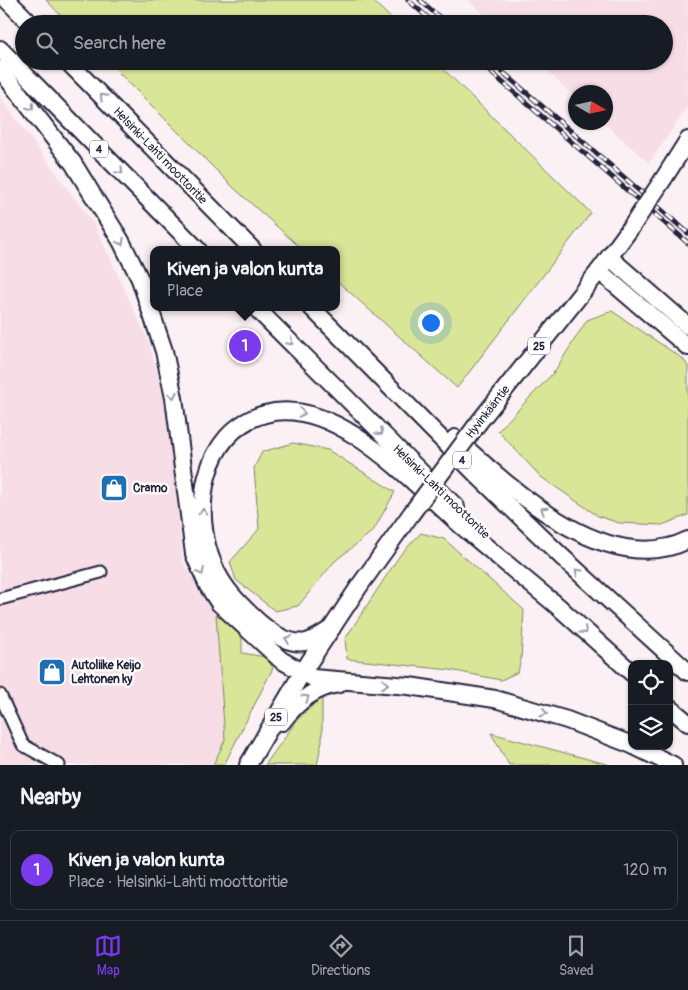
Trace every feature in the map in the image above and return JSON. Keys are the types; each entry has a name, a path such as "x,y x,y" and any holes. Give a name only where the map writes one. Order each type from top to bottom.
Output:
{"highway":[{"path":"7,0 22,15"},
{"name":"4","path":"0,48 15,63"},
{"path":"0,69 73,163 117,234 140,279 150,309"},
{"name":"4","path":"22,70 194,246"},
{"name":"Helsinki-Lahti moottoritie","path":"76,70 248,246"},
{"name":"Hyvinkääntie","path":"249,763 302,673 410,514 479,422 610,258 688,140"},
{"path":"610,258 688,326"},
{"path":"600,271 688,347"},
{"path":"151,311 161,342 174,398 189,531 200,571 216,598 226,610 281,660 302,673 320,679 409,686 495,699 567,720 628,744"},
{"name":"Helsinki-Lahti moottoritie","path":"259,311 560,608 628,669"},
{"path":"315,311 506,483 564,523 600,540 636,550 660,550 688,540"},
{"name":"4","path":"315,311 560,556 688,672"},
{"path":"332,628 315,638 300,642 283,638 268,629 249,614 230,593 214,568 207,551 202,511 208,472 215,454 233,431 250,420 265,414 285,411 304,413 338,426 360,440 406,476 560,608"},
{"path":"249,763 290,711 306,697 332,685 357,683"},
{"path":"673,710 688,723"},
{"path":"641,750 673,765"}],"street":[{"path":"0,599 101,572"},
{"path":"0,695 23,745 60,765"}],"shaded area":[{"path":"468,0 688,0 688,106 649,163 612,130 613,85 568,85 568,91 546,70 673,70 673,15 485,15"},
{"path":"0,97 95,226 149,343 167,409 183,562 216,614 225,740 212,765 0,765"}],"green space":[{"path":"46,0 372,0 388,15 60,15"},
{"path":"116,70 444,70 591,213 457,388 340,284 340,246 299,246 234,188"},
{"path":"612,311 683,359 688,366 688,515 662,525 619,523 598,516 541,477 498,431 554,372 587,320"},
{"path":"293,443 328,450 395,492 373,531 335,561 298,606 275,611 236,580 230,562 259,529 254,468 262,452"},
{"path":"421,533 444,539 524,610 521,659 518,672 501,680 450,670 347,659 345,639 400,555"},
{"path":"216,614 242,637 242,653 266,657 273,668 224,765 213,765 225,740"},
{"path":"322,697 322,741 317,765 265,765 298,719"},
{"path":"491,733 610,765 509,765"}],"railway":[{"path":"408,0 425,15"},
{"path":"420,0 437,15"},
{"path":"488,70 688,243"},
{"path":"500,70 688,233"}],"place":[{"name":"Kiven ja valon kunta","path":"245,346"},
{"name":"Cramo","path":"114,488"},
{"name":"Autoliike Keijo Lehtonen ky","path":"52,672"}]}
